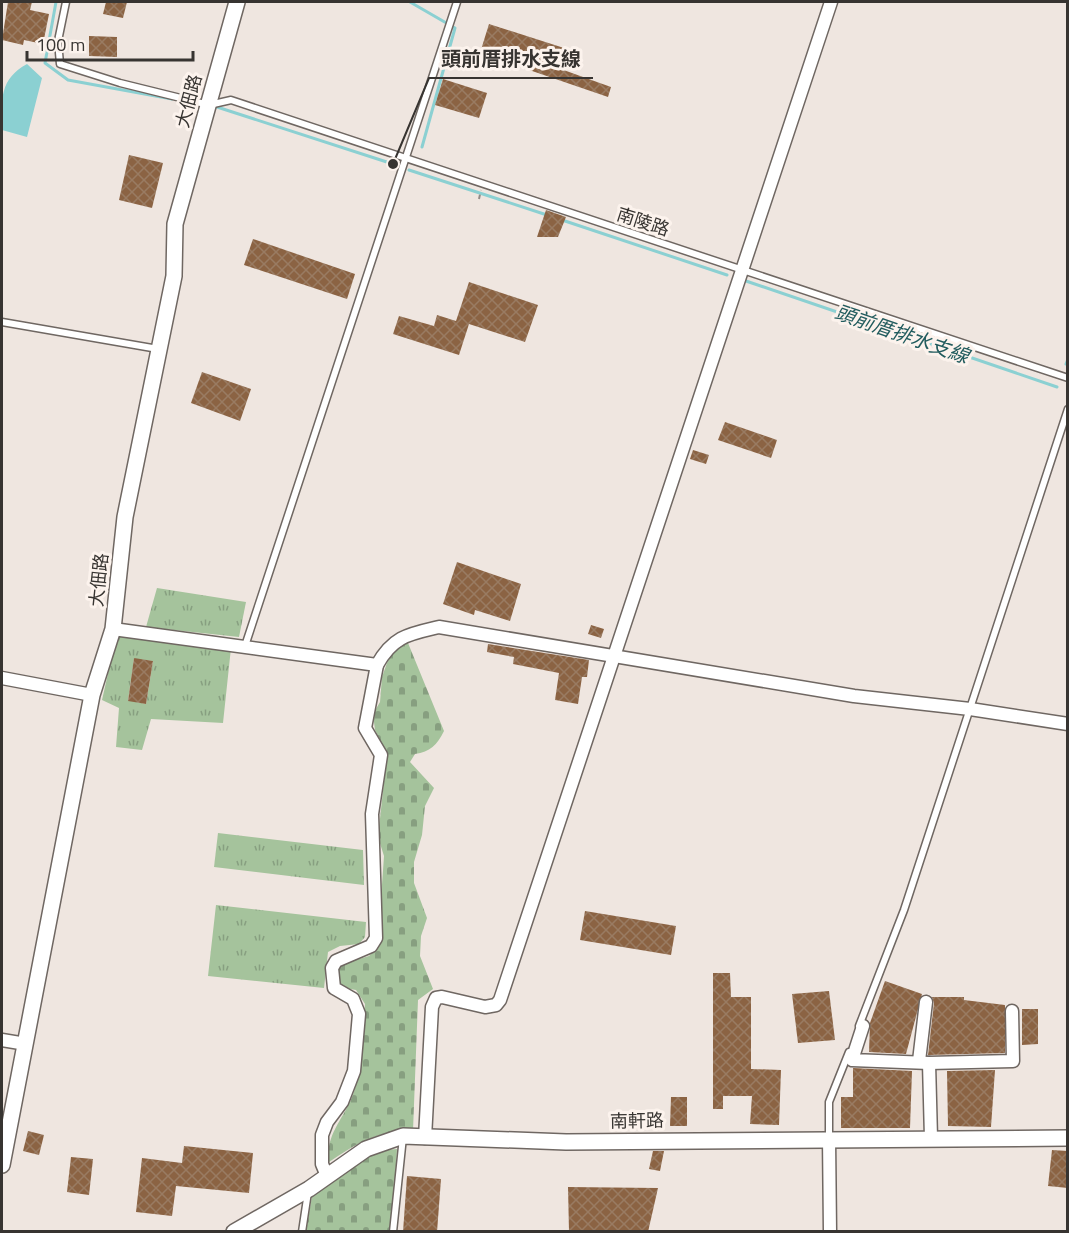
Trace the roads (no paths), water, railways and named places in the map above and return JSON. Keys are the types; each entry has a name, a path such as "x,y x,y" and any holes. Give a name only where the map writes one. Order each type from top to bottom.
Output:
{"street":[{"name":"大佃路","path":"2,1165 92,695 114,629 125,516 174,276 175,224 237,2"},
{"path":"425,1138 432,1007 436,998 442,997 485,1007 496,1005 500,1000 740,270 831,2"},
{"path":"327,1176 322,1164 322,1135 327,1122 342,1102 354,1071 358,1014 358,1006 353,999 334,988 332,968 336,961 370,946 376,938 372,814 381,755 365,728 377,665 387,646 412,633 439,627 854,696 970,709 1068,724"},
{"path":"114,629 377,665"},
{"path":"2,678 92,695"},
{"path":"926,1002 924,1062 931,1138"},
{"path":"863,1026 852,1060 1013,1062 1012,1011"},
{"path":"2,1040 26,1044"},
{"name":"南軒路","path":"234,1232 309,1189 366,1149 403,1136 566,1142 829,1138 1068,1138"},
{"path":"829,1138 830,1232"}],"lane":[{"name":"南陵路","path":"66,2 58,41 60,64 120,83 209,105 231,100 1068,378"},
{"path":"245,646 457,2"},
{"path":"2,322 159,350"},
{"path":"829,1138 830,1102 904,909 1068,409"},
{"path":"393,1232 403,1136"},
{"path":"302,1232 309,1189"}],"water":[{"path":"27,64 42,78 27,137 2,130 2,99 12,76"}],"waterway":[{"name":"頭前厝排水支線","path":"56,2 45,63 68,80 172,99"},
{"path":"410,2 455,28 422,147"},
{"name":"頭前厝排水支線","path":"217,107 393,164"},
{"name":"頭前厝排水支線","path":"409,170 547,215"},
{"name":"頭前厝排水支線","path":"562,220 727,275"},
{"name":"頭前厝排水支線","path":"746,281 1057,387"},
{"name":"頭前厝排水支線","path":"1066,364 1068,359"}],"place":[{"name":"頭前厝排水支線","path":"393,164"}]}
